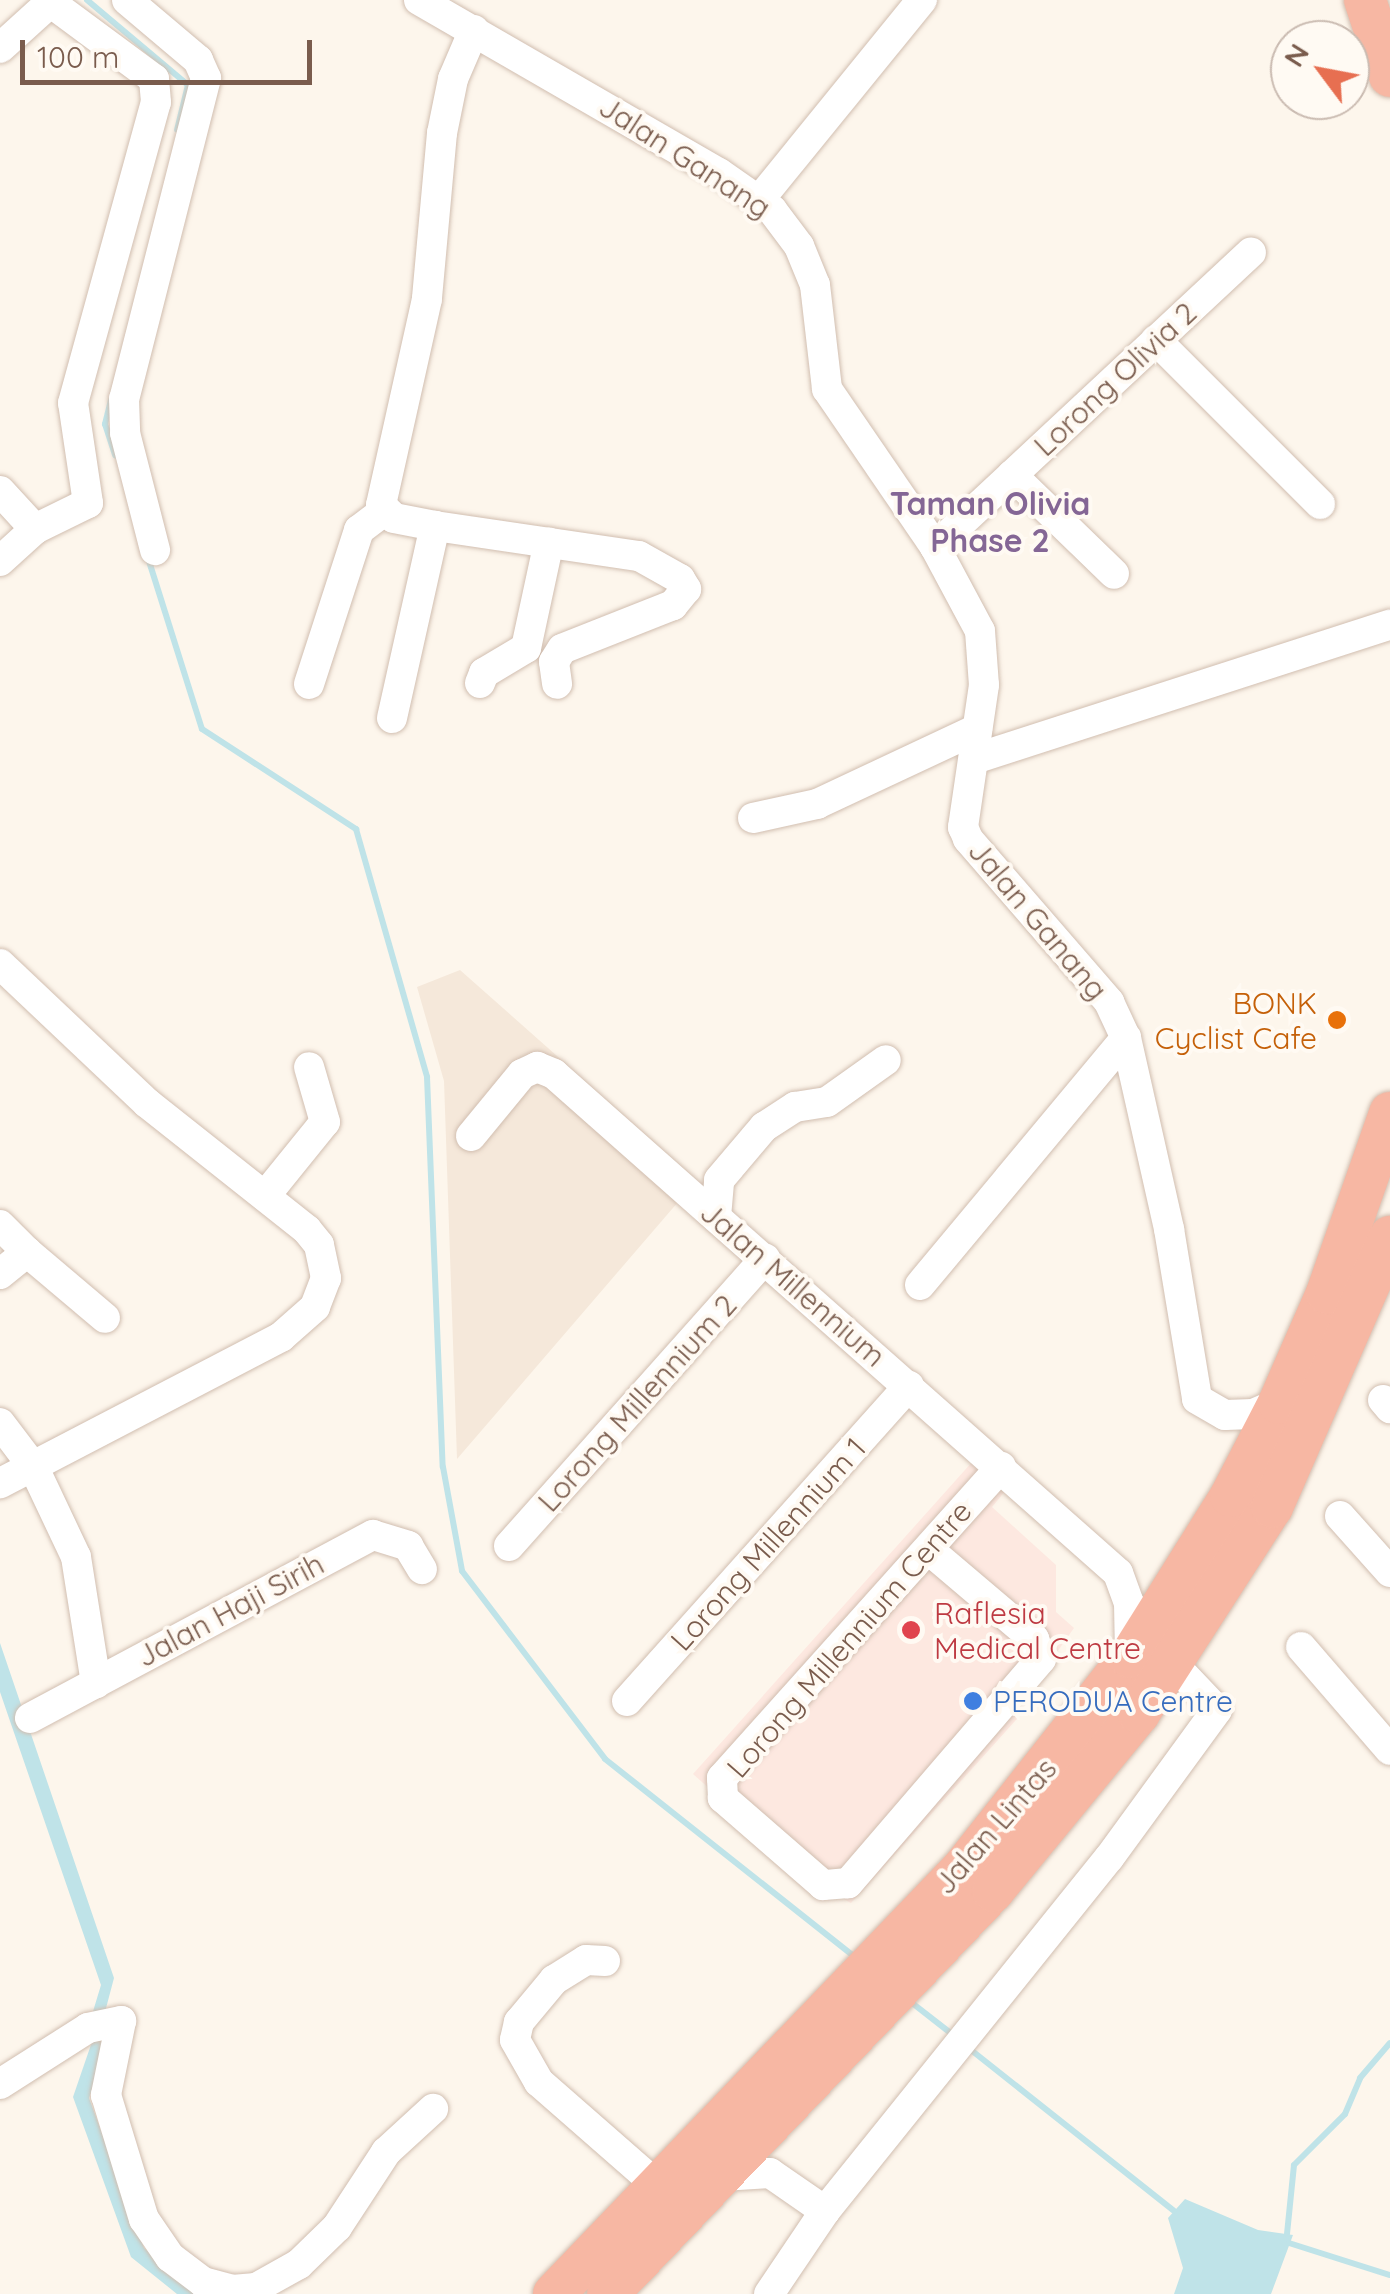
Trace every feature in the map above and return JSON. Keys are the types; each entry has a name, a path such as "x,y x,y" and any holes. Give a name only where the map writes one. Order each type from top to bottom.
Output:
{"highway":[{"path":"1366,0 1390,76"},
{"name":"Jalan Lintas","path":"608,2294 778,2116 869,1994 892,1941 964,1867 1130,1657 1188,1569 1278,1403 1333,1276 1390,1112"},
{"name":"Jalan Lintas","path":"554,2294 658,2186 869,1994 934,1955 1074,1797 1174,1666 1281,1490 1390,1237"}],"street":[{"path":"127,0 198,60 206,78 124,399 125,433 155,550"},
{"name":"Jalan Ganang","path":"419,0 760,200 809,264 827,390 935,546 980,631 984,685 964,826 968,840 1108,1002 1126,1038 1169,1229 1194,1390 1204,1405 1225,1415 1242,1442 1246,1467"},
{"path":"0,48 52,1 132,60 157,88 72,403 88,502 35,530 0,561"},
{"path":"760,200 919,1"},
{"path":"384,511 381,497 427,299 442,133 453,79 474,30"},
{"name":"Lorong Olivia 2","path":"935,546 1250,252"},
{"path":"1156,340 1320,504"},
{"path":"1012,476 1114,574"},
{"path":"0,491 35,530"},
{"path":"384,511 435,526 639,556 670,571 686,589 673,605 562,649 554,662 557,684"},
{"path":"309,684 359,530 384,511"},
{"path":"392,718 435,526"},
{"path":"480,684 484,673 526,648 549,542"},
{"path":"753,818 817,804 976,744 1390,625"},
{"path":"0,964 147,1102 265,1196 319,1245 326,1278 316,1307 281,1337 0,1483"},
{"path":"920,1284 1126,1038"},
{"path":"716,1217 719,1180 764,1127 795,1106 827,1102 886,1060"},
{"path":"265,1196 325,1122 309,1067"},
{"name":"Jalan Millennium","path":"471,1136 522,1074 544,1068 910,1386 1118,1573"},
{"path":"0,1225 105,1318"},
{"path":"0,1274 27,1252"},
{"name":"Lorong Millennium 2","path":"509,1546 765,1259"},
{"name":"Lorong Millennium 1","path":"628,1702 910,1386"},
{"path":"1225,1415 1252,1414 1278,1403"},
{"path":"0,1424 34,1468 82,1573 96,1683"},
{"name":"Lorong Millennium Centre","path":"928,1550 1034,1639 1040,1650 1038,1668 848,1883 823,1885 724,1798 722,1778 1001,1467"},
{"path":"1340,1516 1390,1572"},
{"name":"Jalan Haji Sirih","path":"30,1718 373,1535 408,1546 422,1569"},
{"path":"1130,1657 1129,1603 1118,1573 1188,1569"},
{"path":"1300,1648 1390,1750"},
{"path":"769,2294 824,2211 952,2056 1218,1710 1174,1666"},
{"path":"605,1961 586,1960 554,1980 519,2022 515,2040 539,2082 658,2186"},
{"path":"0,2084 88,2028 121,2020 106,2096 144,2219 170,2256 204,2282 232,2290 256,2288 299,2264 337,2227 386,2152 433,2110"},
{"path":"778,2116 774,2142 781,2177"},
{"path":"722,2176 760,2170 781,2177 824,2211"}],"shaded area":[{"path":"460,970 697,1180 457,1459 444,1081 417,987"},
{"path":"973,1461 1006,1490 992,1507 1056,1565 1056,1612 1074,1628 1028,1693 1034,1700 851,1903 817,1885 693,1774"}],"water":[{"path":"0,1643 114,1978 105,2012 111,2032 89,2098 144,2248 200,2294 177,2294 131,2257 73,2097 95,2033 91,2018 101,1985 0,1692"},
{"path":"1185,2199 1258,2230 1293,2235 1271,2294 1174,2294 1183,2268 1168,2218"}],"waterway":[{"path":"87,0 188,85 177,130"},
{"path":"111,400 105,424 115,455"},
{"path":"148,558 202,729 356,829 427,1077 443,1467 462,1571 605,1759 855,1957"},
{"path":"907,1999 953,2035"},
{"path":"1287,2234 1294,2165 1345,2114 1360,2078 1390,2043"},
{"path":"966,2046 1174,2211"},
{"path":"1289,2243 1390,2275"}],"place":[{"name":"BONK Cyclist Cafe","path":"1337,1020"},
{"name":"Raflesia Medical Centre","path":"911,1630"},
{"name":"PERODUA Centre","path":"973,1701"}],"district":[{"name":"Taman Olivia Phase 2","path":"990,522"}]}
